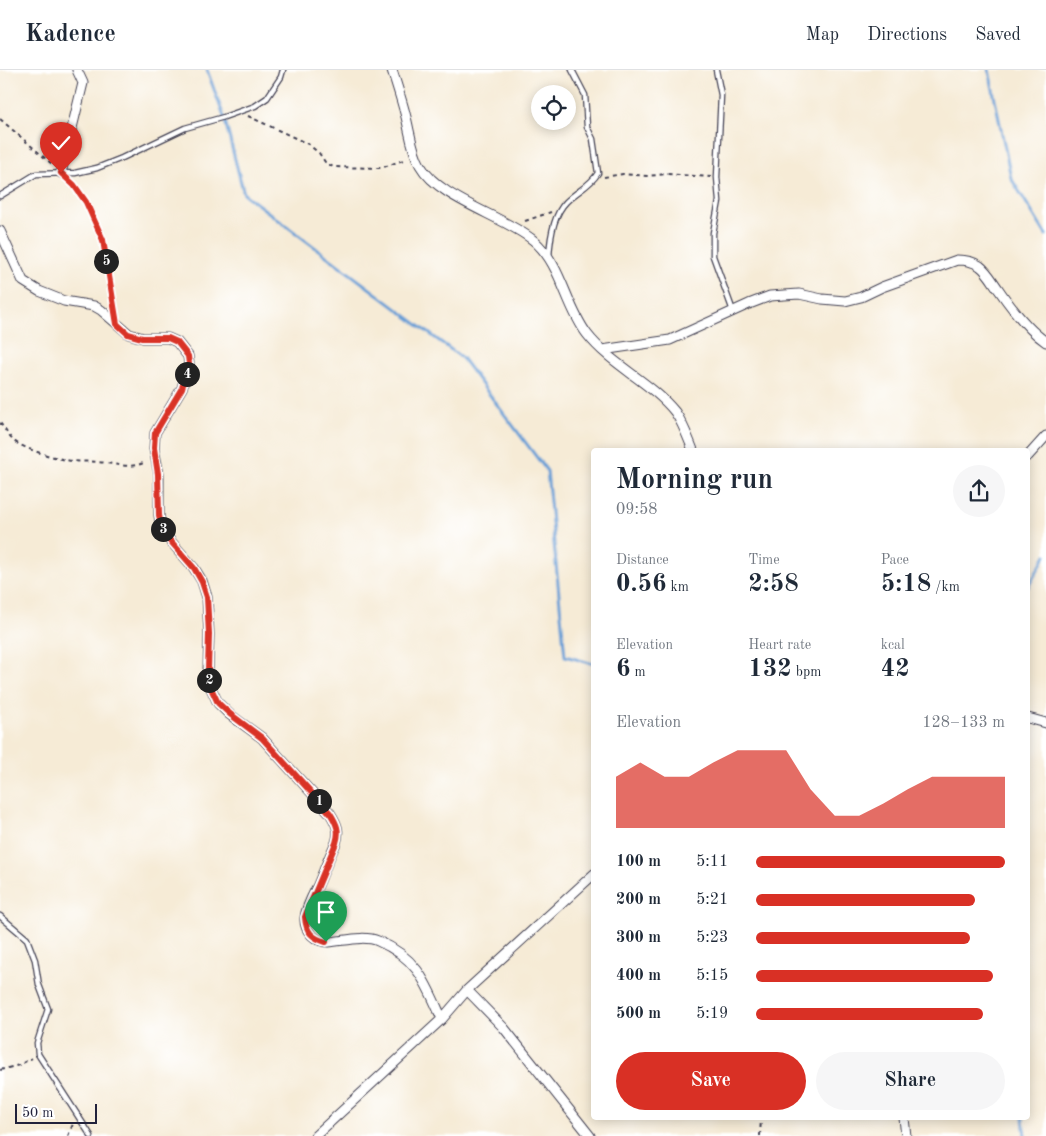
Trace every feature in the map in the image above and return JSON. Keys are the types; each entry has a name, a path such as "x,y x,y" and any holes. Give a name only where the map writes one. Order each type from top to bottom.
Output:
{"street":[{"path":"61,173 83,83 77,70"},
{"path":"392,70 402,100 416,157 420,165 430,177 447,190 514,228 532,239 542,248 549,258 580,323 594,342 665,401 676,414 692,448"},
{"path":"0,231 22,281 64,301 94,306 102,310 128,334 142,338 168,338 177,342 188,356 189,364 182,388 155,433 154,448 161,527 167,537 194,568 202,582 207,597 210,686 218,703 262,738 330,813 337,825 339,835 307,910 306,926 310,934 318,940 326,942 376,940 394,950 416,967 442,1019"},
{"path":"602,350 670,340 770,296 799,294 845,301 861,297 882,287 957,260 970,261 979,265 1020,318 1038,337 1046,342"},
{"path":"1030,454 1046,436"},
{"path":"1030,719 1046,723"},
{"path":"316,1136 442,1019 467,990 591,877"},
{"path":"467,990 504,1028 590,1136"},
{"path":"904,1120 906,1136"}],"lane":[{"path":"0,196 36,174 74,173 97,168 185,128 255,106 267,98 281,77 283,70"},
{"path":"549,258 550,242 560,209 592,182 598,173 593,139 586,127 585,95 572,70"},
{"path":"716,70 721,95 717,177 719,201 713,233 713,256 733,311"},
{"path":"0,916 27,939 35,960 39,985 48,1009 37,1043 38,1054 91,1136"}],"path":[{"path":"240,111 256,121 295,136 308,144 319,153 325,162 333,167 381,168 416,157"},
{"path":"0,119 74,185 86,202 103,240 117,324"},
{"path":"592,182 604,176 623,174 717,177"},
{"path":"514,228 530,219 560,209"},
{"path":"0,423 14,441 22,446 71,461 93,461 128,467 138,466 156,458"},
{"path":"0,1070 19,1065 38,1054"},
{"path":"68,1136 77,1114"},
{"path":"760,1136 761,1120"}],"waterway":[{"path":"207,70 224,117 244,194 462,358 547,471 565,656 591,663"},
{"path":"989,70 1011,178 1046,235"},
{"path":"1030,583 1046,555"},
{"path":"1023,1120 1025,1136"}],"route":[{"path":"61,173 74,185 86,202 103,240 117,324 128,334 142,338 168,338 177,342 188,356 187,376 182,388 155,433 154,448 157,462 161,527 167,537 194,568 202,582 207,597 209,619 208,670 210,686 218,703 262,738 330,813 337,825 339,835 305,917 306,926 310,934 318,940 326,942"}]}
